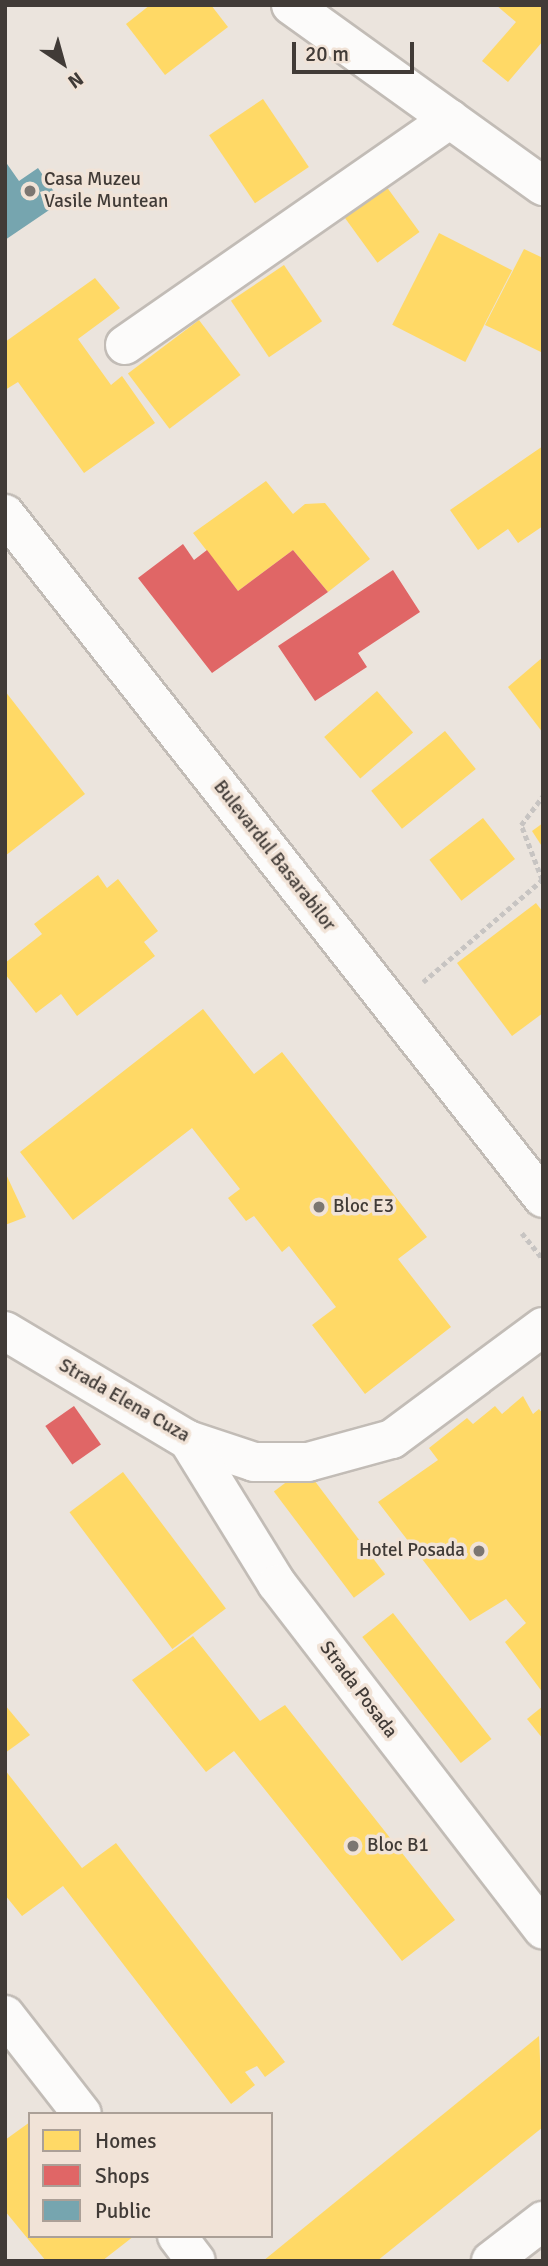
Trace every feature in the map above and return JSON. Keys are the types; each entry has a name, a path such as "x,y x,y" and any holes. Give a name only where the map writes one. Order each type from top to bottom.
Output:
{"street":[{"path":"291,5 543,186"},
{"path":"125,345 450,119"},
{"name":"Bulevardul Basarabilor","path":"5,514 543,1198"},
{"name":"Strada Elena Cuza","path":"5,1331 188,1440 254,1462 351,1454 392,1439 543,1327"},
{"name":"Strada Posada","path":"188,1440 278,1584 543,1930"},
{"path":"5,2015 80,2112"},
{"path":"491,2261 543,2221"}],"path":[{"path":"393,1007 542,880 521,825 543,796"}],"building: Homes":[{"path":"150,5 211,5 228,27 165,75 126,24"},
{"path":"496,5 543,5 543,41 508,82 482,61 516,22"},
{"path":"263,99 309,167 255,203 209,135"},
{"path":"386,186 420,232 377,263 344,217"},
{"path":"439,233 512,270 465,362 392,325"},
{"path":"524,249 543,258 543,353 485,325"},
{"path":"284,265 322,321 269,357 231,301"},
{"path":"95,278 120,308 78,339 111,385 122,376 155,423 84,473 18,382 5,390 5,342"},
{"path":"199,320 241,375 169,429 128,374"},
{"path":"543,446 543,526 518,543 508,529 478,550 450,510"},
{"path":"266,481 293,514 305,504 325,503 370,559 328,592 293,550 238,591 193,533"},
{"path":"543,657 543,733 508,687"},
{"path":"5,691 85,794 5,856"},
{"path":"377,691 413,733 360,778 324,737"},
{"path":"445,731 476,769 402,829 371,791"},
{"path":"483,818 515,859 461,901 429,860"},
{"path":"543,823 543,848 532,831"},
{"path":"98,875 107,888 118,879 158,931 144,942 155,956 77,1016 61,994 36,1013 5,974 5,963 42,934 34,924"},
{"path":"536,903 543,912 543,1013 512,1036 457,963"},
{"name":"Bloc E3","path":"203,1009 254,1074 282,1052 427,1237 398,1259 451,1327 365,1394 312,1325 336,1307 289,1246 282,1252 254,1216 246,1221 228,1198 240,1189 192,1128 73,1220 20,1152"},
{"path":"5,1172 26,1217 5,1225"},
{"name":"Hotel Posada","path":"523,1396 533,1414 539,1409 543,1414 543,1693 505,1642 526,1623 506,1599 470,1621 378,1502 438,1460 429,1448 467,1418 473,1424 495,1406 502,1414"},
{"path":"305,1468 385,1574 354,1598 274,1491"},
{"path":"123,1472 226,1609 172,1649 69,1512"},
{"path":"393,1613 492,1739 461,1763 362,1637"},
{"name":"Bloc B1","path":"193,1636 260,1721 285,1705 455,1920 402,1961 234,1751 206,1772 132,1680"},
{"path":"5,1705 30,1735 5,1753"},
{"path":"543,1706 543,1739 527,1719"},
{"path":"5,1770 82,1868 116,1843 285,2062 265,2077 257,2066 245,2072 255,2085 231,2104 63,1886 22,1916 5,1895"},
{"path":"539,2036 543,2127 377,2261 263,2261"},
{"path":"28,2123 28,2238 131,2238 102,2261 46,2261 5,2211 5,2140"}],"building: Shops":[{"path":"183,544 194,560 207,550 238,591 293,550 328,592 212,673 138,578"},
{"path":"393,570 420,612 358,653 367,667 315,701 278,646"},
{"path":"74,1406 101,1445 72,1465 45,1426"}],"building: Public":[{"name":"Casa Muzeu Vasile Muntean","path":"5,161 19,181 38,168 61,202 5,240"}],"place":[{"name":"Casa Muzeu Vasile Muntean","path":"30,191"},
{"name":"Bloc E3","path":"319,1207"},
{"name":"Hotel Posada","path":"479,1551"},
{"name":"Bloc B1","path":"353,1846"}]}
